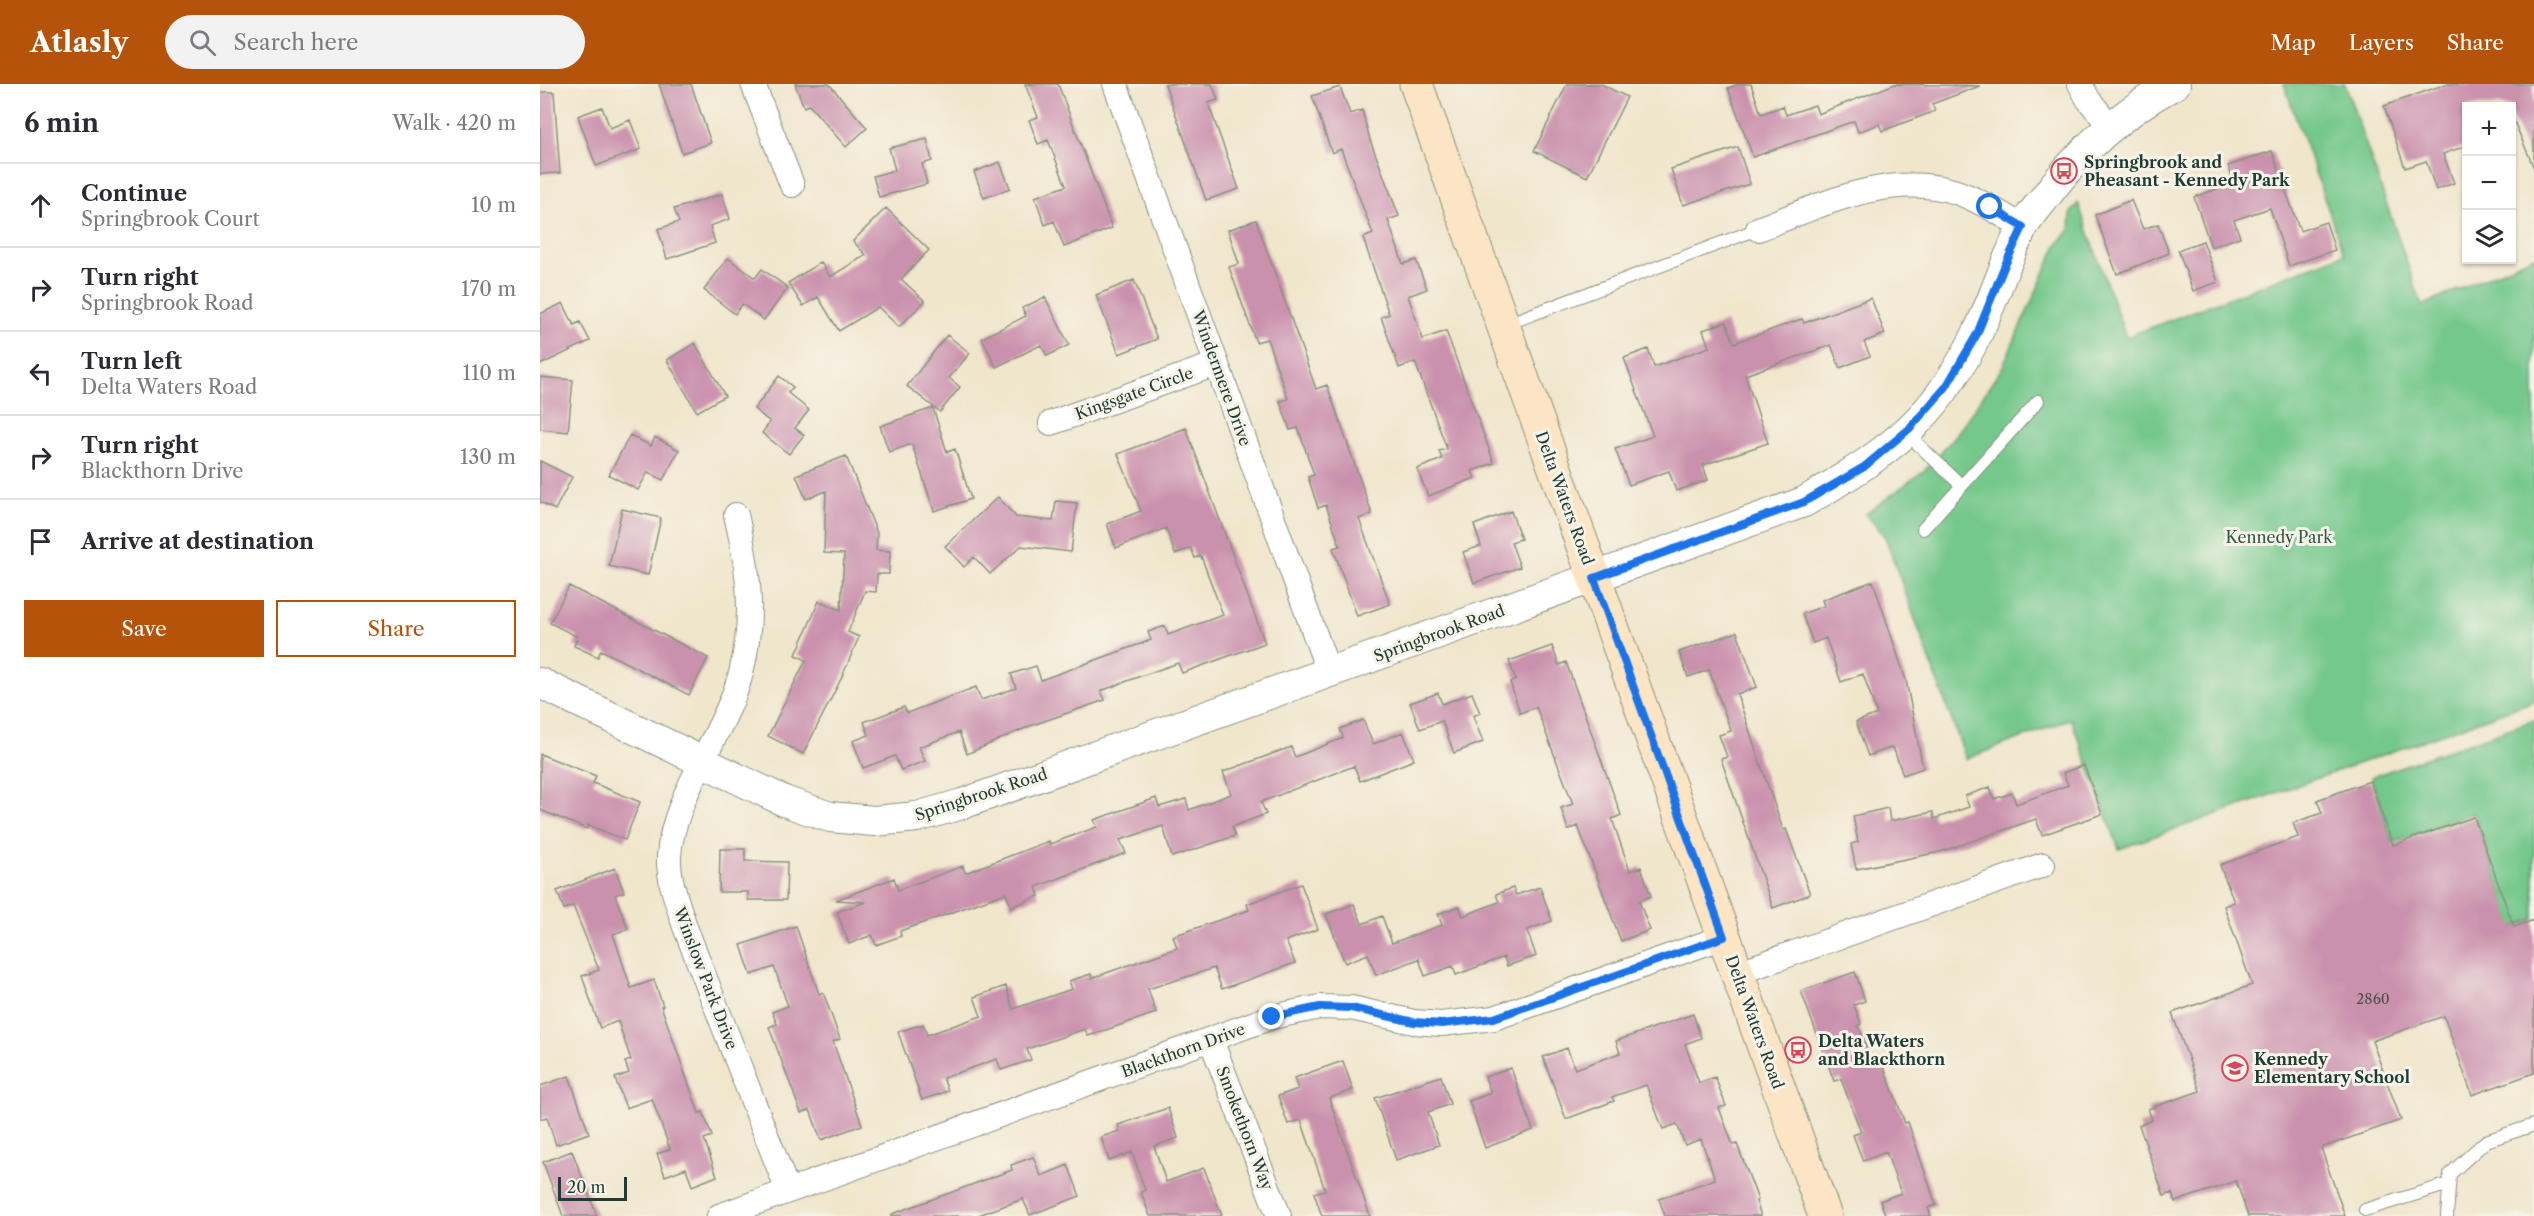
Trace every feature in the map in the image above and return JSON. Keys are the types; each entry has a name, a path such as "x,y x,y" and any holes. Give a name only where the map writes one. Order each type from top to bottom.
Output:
{"main road":[{"name":"Delta Waters Road","path":"1416,84 1825,1216"}],"street":[{"path":"753,84 792,185"},
{"name":"Windermere Drive","path":"1115,84 1329,673"},
{"path":"2080,84 2088,99 2110,126"},
{"name":"Springbrook Road","path":"540,683 784,801 830,817 874,821 917,817 962,804 1804,502 1864,467 1905,432 1946,387 1977,334 2023,227 2064,171 2110,126 2175,84"},
{"path":"1758,229 1869,189 1911,185 1953,191 1990,207 2023,227"},
{"name":"Kingsgate Circle","path":"1051,423 1216,364"},
{"name":"Winslow Park Drive","path":"736,515 747,565 751,617 741,674 674,829 669,856 673,890 689,938 788,1191"},
{"path":"1737,973 2043,865"},
{"name":"Blackthorn Drive","path":"719,1216 1272,1017 1320,1007 1351,1008 1414,1022 1442,1024 1494,1018 1724,937"},
{"name":"Smokethorn Way","path":"1211,1040 1279,1216"}],"lane":[{"path":"1503,325 1758,229"},
{"path":"1923,529 2038,401"},
{"path":"1905,432 1962,485"},
{"path":"2447,1216 2450,1174 2486,1141 2534,1125"},
{"path":"2365,1210 2449,1184"}],"green space":[{"name":"Kennedy Park","path":"2284,84 2345,84 2422,306 2534,256 2534,701 2119,849 2071,719 1966,759 1885,537 1866,514 1926,469 1957,434 2002,368 2056,247 2070,230 2071,213 2078,203 2126,337 2344,254"},
{"path":"2534,720 2534,919 2513,927 2474,813 2393,843 2371,777"}],"building":[{"path":"659,84 691,84 711,143 682,153"},
{"path":"795,84 829,84 867,128 846,147 809,105 804,107"},
{"path":"1025,84 1058,84 1112,228 1064,247 1054,221 1045,225 1035,197 1066,186 1048,140 1038,144 1029,120 1038,117"},
{"path":"1165,84 1212,84 1218,100 1208,103 1239,189 1206,200"},
{"path":"1567,84 1601,84 1627,97 1587,177 1534,151"},
{"path":"1740,84 1751,84 1761,114 1783,106 1786,115 1815,105 1818,114 1895,84 1980,86 1932,104 1935,111 1882,131 1879,124 1858,132 1854,121 1753,157 1728,88"},
{"path":"2446,84 2534,84 2534,168 2516,126 2516,102 2462,102 2462,147 2443,154 2454,183 2436,190 2426,161 2405,168 2384,106"},
{"path":"1340,87 1350,114 1362,110 1370,140 1399,216 1388,220 1403,264 1416,260 1427,289 1408,296 1423,339 1446,331 1494,463 1472,471 1475,478 1428,496 1417,469 1442,459 1439,451 1447,449 1415,362 1399,368 1381,317 1389,314 1363,238 1373,234 1341,149 1332,153 1312,96"},
{"path":"540,92 554,92 560,173 540,174"},
{"path":"602,107 610,128 630,120 641,149 596,166 578,116"},
{"path":"927,139 932,161 922,164 927,184 879,197 873,176 895,170 889,148"},
{"path":"1738,147 1750,184 1683,205 1671,169"},
{"path":"2272,151 2300,231 2326,222 2335,250 2289,266 2270,208 2234,220 2240,237 2211,247 2194,197 2234,183 2228,166"},
{"path":"1000,162 1010,188 984,198 974,172"},
{"path":"722,194 730,219 710,226 715,243 667,259 658,229 679,222 674,209"},
{"path":"2131,200 2143,229 2158,224 2169,253 2117,274 2095,215"},
{"path":"886,208 929,250 901,279 925,301 899,327 878,307 839,331 818,297 803,306 788,283 821,262 830,277 866,255 853,241"},
{"path":"1256,220 1316,389 1327,385 1372,514 1359,519 1390,604 1357,616 1333,548 1340,546 1326,505 1318,508 1308,477 1314,475 1298,428 1290,430 1280,401 1288,399 1267,339 1256,342 1229,267 1239,264 1228,230"},
{"path":"2203,241 2218,282 2193,291 2178,250"},
{"path":"728,258 755,278 762,269 788,288 764,320 742,304 735,314 704,290"},
{"path":"1134,280 1157,339 1119,354 1096,295"},
{"path":"1045,297 1069,345 1047,356 1041,345 996,367 982,338 1026,316 1022,308"},
{"path":"1871,298 1885,334 1864,342 1870,356 1840,368 1831,345 1745,375 1768,443 1703,465 1708,480 1676,491 1669,471 1629,485 1615,449 1653,436 1624,358 1648,349 1654,367 1709,347 1703,330 1726,322 1734,343 1802,319 1804,323"},
{"path":"563,303 574,325 580,322 590,341 540,365 540,314"},
{"path":"947,335 970,353 949,378 960,387 940,412 907,386"},
{"path":"695,343 725,396 697,412 667,360"},
{"path":"779,376 793,387 788,393 809,410 795,428 804,435 789,454 762,433 770,422 754,409"},
{"path":"540,377 573,380 568,432 540,429"},
{"path":"933,408 947,452 955,449 971,499 934,511 912,444 889,452 880,426"},
{"path":"1186,428 1265,643 1182,673 1178,663 1138,677 1101,691 1105,700 1030,726 967,754 959,732 919,747 925,761 901,770 895,756 863,768 853,741 869,735 864,722 904,707 907,713 976,687 981,700 1016,688 1011,674 1036,666 1041,680 1151,640 1148,632 1165,626 1168,635 1223,615 1201,556 1195,558 1191,548 1175,554 1166,528 1116,548 1107,524 1141,511 1118,454"},
{"path":"630,435 651,446 655,437 679,450 663,480 648,472 638,490 609,475"},
{"path":"846,456 877,533 876,550 890,551 889,574 877,574 876,592 865,591 848,632 859,637 841,679 803,754 768,736 806,660 796,655 819,601 841,610 844,554 824,553 826,491 806,499 796,475"},
{"path":"540,461 572,477 555,510 540,502"},
{"path":"998,497 1016,517 1053,521 1056,501 1077,503 1071,552 1021,546 990,574 974,557 964,567 945,546"},
{"path":"622,509 661,518 648,575 609,566"},
{"path":"1511,511 1521,539 1511,542 1520,567 1474,583 1463,552 1481,546 1474,525"},
{"path":"1873,581 1906,680 1923,768 1903,775 1893,747 1868,756 1856,722 1877,714 1863,674 1841,682 1826,638 1813,643 1802,614 1824,606 1822,600"},
{"path":"569,586 708,658 689,695 601,650 598,657 574,646 578,637 550,623"},
{"path":"1737,632 1757,687 1737,694 1783,830 1786,829 1810,894 1773,908 1721,759 1727,757 1719,735 1731,731 1709,670 1688,677 1679,652"},
{"path":"1552,646 1559,665 1566,662 1621,815 1612,819 1630,871 1641,867 1651,896 1639,901 1650,930 1621,941 1578,826 1568,830 1561,808 1573,804 1536,707 1520,713 1510,682 1516,680 1509,661"},
{"path":"1438,693 1442,704 1472,693 1480,713 1473,716 1483,742 1454,753 1442,721 1420,729 1410,703"},
{"path":"1363,720 1373,744 1403,732 1414,760 1360,781 1354,766 1261,802 1266,814 1232,827 1235,836 1172,857 1163,826 1120,840 1126,853 1036,887 1039,896 1011,907 1006,893 900,931 901,936 876,945 872,935 849,944 837,912 866,902 836,900 894,878 898,890 963,866 965,873 1049,841 1050,844 1097,827 1094,820 1156,798 1159,807 1186,799 1189,810 1231,794 1223,772 1291,747 1295,757 1343,738 1340,729"},
{"path":"540,754 596,776 593,783 640,802 625,840 588,825 587,829 540,810"},
{"path":"2084,765 2102,814 2042,835 2036,819 1940,852 1856,869 1851,844 1858,842 1853,816 1888,808 1890,821 1933,812 1934,819 1969,807 1965,796 1990,787 1994,799 2012,793 2016,804 2068,785 2063,773"},
{"name":"Kennedy Elementary School","path":"2370,781 2393,845 2474,817 2514,927 2534,920 2534,1073 2472,1095 2444,1016 2372,1041 2401,1120 2321,1148 2345,1216 2248,1216 2236,1181 2175,1202 2172,1193 2164,1196 2139,1125 2152,1120 2148,1109 2200,1091 2172,1013 2252,985 2224,906 2234,902 2220,865 2298,837 2293,823 2322,813 2317,800"},
{"path":"720,849 745,849 745,861 787,862 786,900 748,900 748,892 719,892"},
{"path":"615,868 624,892 615,895 628,929 613,934 631,988 654,980 699,1113 703,1112 712,1136 704,1139 717,1176 692,1186 686,1168 665,1176 657,1154 670,1149 652,1099 626,1108 615,1078 629,1073 625,1062 631,1060 618,1021 600,1028 582,976 599,970 573,906 564,909 557,891"},
{"path":"1301,884 1318,929 1286,941 1295,963 1222,989 1214,968 1148,989 1156,1013 1088,1036 1085,1029 1027,1049 1031,1060 1001,1070 997,1059 943,1078 948,1091 922,1100 898,1032 923,1024 927,1035 981,1016 974,997 1006,986 1013,1009 1072,989 1069,981 1091,974 1092,978 1177,948 1173,936 1249,910 1247,904"},
{"path":"1540,887 1552,921 1527,930 1536,956 1507,966 1504,957 1456,975 1453,966 1425,976 1419,959 1376,975 1368,954 1345,963 1326,914 1354,904 1362,924 1382,916 1392,943 1442,925 1438,914 1459,906 1463,916 1499,902 1496,894 1513,888 1516,895"},
{"path":"796,926 819,994 823,992 840,1039 833,1042 862,1125 821,1140 810,1110 801,1113 769,1027 777,1024 772,1012 788,1006 774,967 751,975 741,945"},
{"path":"1855,972 1865,1001 1854,1005 1861,1024 1858,1025 1873,1063 1881,1060 1905,1123 1908,1122 1936,1205 1928,1208 1931,1216 1886,1216 1880,1201 1901,1193 1886,1152 1863,1161 1853,1135 1861,1132 1841,1079 1834,1081 1801,991"},
{"path":"1693,1014 1701,1038 1685,1044 1699,1083 1715,1077 1726,1106 1719,1108 1733,1145 1737,1144 1758,1200 1756,1201 1761,1216 1665,1216 1659,1199 1715,1179 1701,1139 1685,1145 1677,1124 1663,1129 1646,1085 1612,1097 1614,1101 1566,1119 1543,1057 1567,1048 1575,1069 1620,1053 1616,1041"},
{"path":"1343,1061 1353,1090 1329,1098 1370,1216 1322,1216 1314,1193 1325,1190 1301,1120 1288,1124 1278,1096 1298,1089 1294,1078"},
{"path":"1511,1068 1533,1130 1485,1148 1469,1101 1491,1093 1485,1077"},
{"path":"569,1076 589,1133 556,1145 547,1117 540,1119 540,1086"},
{"path":"1441,1076 1450,1104 1428,1112 1439,1145 1396,1160 1375,1098"},
{"path":"1168,1108 1178,1138 1154,1146 1166,1182 1204,1168 1222,1216 1150,1216 1141,1192 1145,1190 1132,1152 1109,1161 1101,1137 1120,1131 1118,1125"},
{"path":"572,1151 597,1216 563,1216 543,1162"},
{"path":"1033,1157 1041,1176 1068,1165 1080,1196 1030,1215 1023,1199 976,1216 892,1216 892,1214 1012,1170 1011,1165"}],"place":[{"name":"Springbrook and Pheasant - Kennedy Park","path":"2064,171"},
{"name":"Delta Waters and Blackthorn","path":"1798,1050"},
{"name":"Kennedy Elementary School","path":"2235,1068"}],"route":[{"path":"1272,1017 1320,1007 1351,1008 1414,1022 1442,1024 1494,1018 1724,937 1594,578 1804,502 1864,467 1909,429 1946,387 1977,334 2023,227 1990,207"}]}
